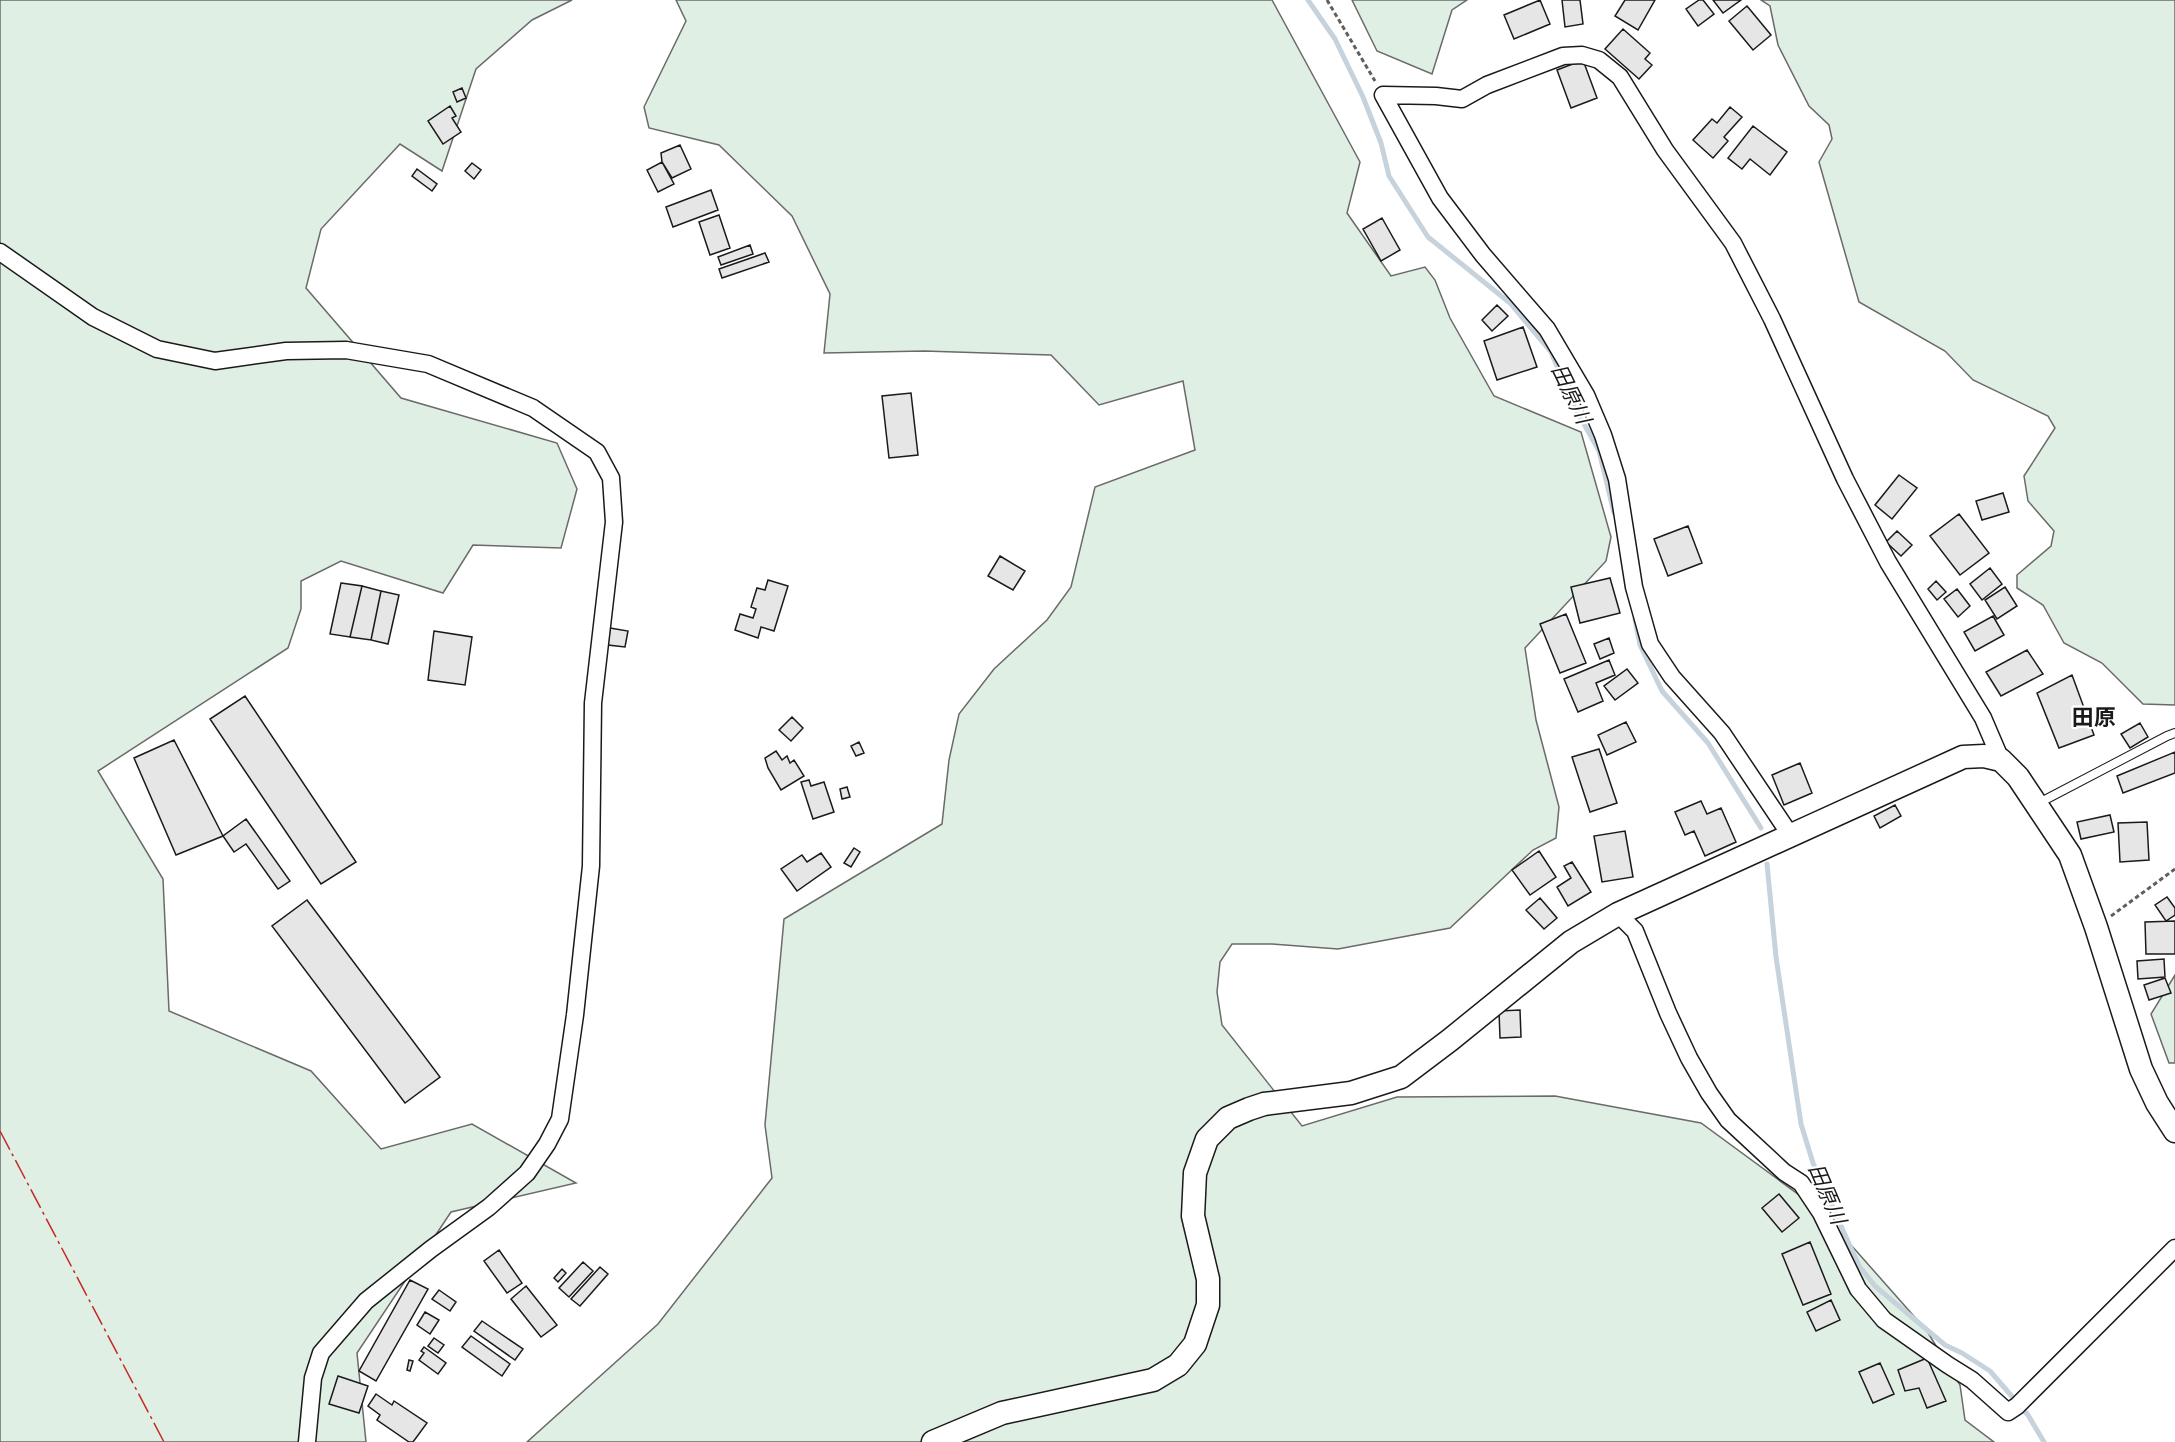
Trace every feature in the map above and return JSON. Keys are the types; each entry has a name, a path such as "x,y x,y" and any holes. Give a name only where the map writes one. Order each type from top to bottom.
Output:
{"street":[{"path":"1383,95 1462,99 1487,85 1563,56 1582,55 1599,60 1620,77 1665,150 1733,243 1772,319 1845,479 1888,562 1983,718 2001,760 2019,777 2070,855 2096,927 2141,1069 2157,1103 2175,1131"},
{"path":"1383,95 1440,198 1483,255 1547,329 1586,395 1603,435 1617,479 1634,587 1650,645 1672,677 1722,734 1791,836"},
{"path":"0,252 93,317 157,348 215,361 286,351 346,350 428,364 533,408 597,452 610,478 614,522 592,703 591,866 575,1016 560,1119 547,1144 527,1173 489,1207 430,1249 366,1302 321,1353 313,1378 307,1442"},
{"path":"933,1442 1002,1413 1153,1380 1178,1365 1195,1344 1208,1305 1208,1279 1193,1216 1194,1173 1207,1139 1228,1118 1264,1104 1351,1093 1401,1077 1571,942 1618,914 1963,757 1984,756 2001,760"},
{"path":"1618,914 1635,931 1668,1013 1689,1058 1709,1093 1728,1120 1784,1173 1801,1183 1821,1213 1858,1289 1884,1320 1972,1380 2008,1412 2022,1401 2175,1248"}],"lane":[{"path":"2036,804 2175,733"}],"path":[{"path":"1327,0 1383,95"},
{"path":"2096,927 2175,869"}],"green space":[{"path":"0,0 572,0 532,20 476,69 442,171 400,144 321,229 306,288 401,398 557,443 577,489 561,548 473,545 443,593 341,561 301,581 301,609 288,648 98,771 163,879 169,1011 311,1071 381,1149 472,1124 576,1183 451,1212 357,1353 366,1442 0,1442"},
{"path":"676,0 1272,0 1360,162 1347,213 1391,276 1425,267 1435,280 1450,318 1494,396 1581,432 1611,537 1606,561 1525,648 1536,720 1559,807 1556,838 1533,850 1450,928 1338,949 1272,944 1232,944 1220,962 1217,992 1222,1025 1302,1126 1397,1097 1555,1096 1701,1123 1821,1211 1927,1331 1960,1385 1965,1420 1994,1442 527,1442 658,1324 772,1178 765,1125 784,919 942,824 949,760 959,714 994,669 1047,620 1071,587 1095,487 1195,450 1183,381 1099,405 1051,355 924,351 824,353 830,294 792,216 719,145 649,128 644,107 686,21"},
{"path":"1352,0 1467,0 1452,10 1432,74 1377,51"},
{"path":"1761,0 2175,0 2175,705 2143,704 2102,663 2064,643 2043,605 2017,588 2017,575 2051,546 2054,531 2028,501 2024,476 2055,428 2048,416 1973,380 1945,351 1859,302 1819,162 1832,139 1829,125 1809,106 1778,45 1770,6"},
{"path":"2175,975 2175,1063 2169,1063 2151,1014"}],"building":[{"path":"1540,0 1550,24 1514,39 1504,15"},
{"path":"1562,0 1580,0 1583,24 1565,27"},
{"path":"1625,0 1655,0 1638,30 1615,16"},
{"path":"1699,0 1703,0 1714,14 1698,26 1686,9"},
{"path":"1713,0 1741,0 1723,13"},
{"path":"1747,6 1771,35 1753,50 1729,21"},
{"path":"1623,29 1650,53 1645,59 1652,65 1639,79 1605,49"},
{"path":"1583,60 1597,98 1571,108 1557,70"},
{"path":"462,88 466,98 457,102 453,92"},
{"path":"450,106 456,116 452,118 461,132 443,144 428,121"},
{"path":"1730,107 1742,117 1724,137 1728,141 1713,158 1693,140 1712,119 1717,123"},
{"path":"1753,126 1787,152 1770,175 1750,159 1742,169 1728,158"},
{"path":"680,145 691,169 672,178 662,162 661,153"},
{"path":"662,162 674,184 658,192 647,170"},
{"path":"472,163 481,170 474,179 465,171"},
{"path":"417,169 437,184 432,191 412,176"},
{"path":"711,190 718,210 673,227 666,207"},
{"path":"719,215 730,248 710,255 699,222"},
{"path":"1382,218 1400,250 1381,261 1363,229"},
{"path":"750,245 753,254 721,265 718,257"},
{"path":"765,253 769,262 722,278 719,269"},
{"path":"1497,305 1508,316 1492,331 1482,320"},
{"path":"1523,327 1537,367 1497,380 1484,341"},
{"path":"911,393 918,455 889,458 882,396"},
{"path":"1899,475 1917,488 1892,519 1875,505"},
{"path":"2003,493 2009,512 1982,520 1976,501"},
{"path":"1959,514 1989,553 1960,575 1930,536"},
{"path":"1688,526 1702,563 1668,576 1654,539"},
{"path":"1897,531 1912,545 1901,556 1886,542"},
{"path":"1000,556 1025,571 1013,590 988,576"},
{"path":"1990,568 2002,584 1982,600 1970,584"},
{"path":"1610,578 1620,613 1580,623 1571,587"},
{"path":"768,580 788,586 774,631 761,627 758,638 735,630 740,614 753,618 756,609 751,607 757,588 765,590"},
{"path":"1936,581 1946,592 1937,600 1928,589"},
{"path":"341,583 362,586 350,637 330,634"},
{"path":"362,586 381,591 371,640 350,637"},
{"path":"2005,587 2017,606 1997,619 1985,600"},
{"path":"1957,589 1970,606 1958,617 1944,599"},
{"path":"381,591 399,595 388,644 371,640"},
{"path":"1566,614 1586,663 1560,673 1540,624"},
{"path":"1993,616 2004,635 1975,651 1964,632"},
{"path":"610,628 628,631 625,647 608,645"},
{"path":"434,631 472,637 465,685 428,680"},
{"path":"1609,638 1614,653 1600,659 1594,644"},
{"path":"2027,650 2043,674 2001,696 1986,672"},
{"path":"1609,660 1615,675 1596,683 1603,701 1578,712 1564,679"},
{"path":"1627,669 1638,683 1615,700 1604,686"},
{"path":"2072,675 2094,735 2059,748 2037,693"},
{"path":"245,696 356,862 321,884 210,719"},
{"path":"792,717 803,728 791,741 779,730"},
{"path":"1626,722 1636,742 1607,755 1598,735"},
{"path":"2140,723 2148,737 2130,748 2121,734"},
{"path":"174,740 223,836 176,855 134,758"},
{"path":"859,742 864,753 856,756 851,746"},
{"path":"1599,749 1617,803 1590,812 1572,757"},
{"path":"776,751 782,760 787,756 790,763 794,760 804,776 781,790 765,758"},
{"path":"2175,752 2175,773 2123,793 2117,776"},
{"path":"1800,763 1812,793 1784,805 1772,775"},
{"path":"809,780 811,786 824,782 834,812 813,819 801,782"},
{"path":"847,787 850,797 842,799 840,789"},
{"path":"1701,801 1707,814 1721,808 1736,842 1705,856 1694,831 1685,835 1675,812"},
{"path":"1895,805 1901,816 1880,828 1874,816"},
{"path":"2110,815 2114,832 2081,839 2077,822"},
{"path":"246,819 290,881 278,889 246,844 234,852 223,836"},
{"path":"2147,822 2149,860 2120,862 2118,823"},
{"path":"1625,831 1633,877 1602,882 1594,836"},
{"path":"854,848 860,852 851,867 844,863"},
{"path":"1539,851 1556,877 1530,895 1512,870"},
{"path":"821,853 831,867 797,891 781,869 802,855 807,862"},
{"path":"1572,862 1591,892 1568,906 1557,887 1571,878 1564,866"},
{"path":"2167,897 2175,908 2175,915 2166,921 2155,905"},
{"path":"1540,898 1557,918 1544,929 1526,910"},
{"path":"307,900 440,1077 405,1103 272,926"},
{"path":"2175,921 2175,954 2146,954 2145,922"},
{"path":"2164,959 2165,977 2138,979 2137,961"},
{"path":"2165,978 2171,993 2149,1000 2144,985"},
{"path":"1520,1010 1521,1037 1500,1038 1499,1011"},
{"path":"1779,1194 1799,1218 1782,1232 1762,1208"},
{"path":"1810,1242 1831,1294 1803,1305 1782,1254"},
{"path":"499,1250 522,1283 507,1293 484,1261"},
{"path":"583,1262 593,1271 569,1297 559,1288"},
{"path":"600,1267 608,1274 580,1306 571,1299"},
{"path":"562,1269 566,1273 558,1282 554,1278"},
{"path":"410,1280 428,1289 376,1381 359,1371"},
{"path":"526,1286 557,1325 541,1337 511,1299"},
{"path":"439,1290 456,1302 450,1311 432,1299"},
{"path":"1831,1300 1840,1320 1816,1331 1807,1312"},
{"path":"425,1312 439,1320 430,1334 417,1325"},
{"path":"482,1321 523,1349 515,1360 474,1331"},
{"path":"471,1336 510,1364 502,1376 462,1347"},
{"path":"434,1338 444,1345 438,1353 428,1346"},
{"path":"424,1347 446,1363 438,1374 419,1360 424,1353 421,1351"},
{"path":"1927,1358 1946,1401 1927,1408 1919,1388 1905,1391 1898,1370"},
{"path":"409,1360 413,1361 410,1371 407,1370"},
{"path":"1880,1363 1894,1394 1873,1403 1859,1372"},
{"path":"338,1376 368,1386 359,1413 329,1404"},
{"path":"376,1394 392,1405 394,1401 427,1423 413,1442 409,1442 377,1420 380,1415 368,1406"}],"waterway":[{"name":"田原川","path":"1308,0 1335,39 1363,97 1381,143 1389,176 1428,237 1510,303 1551,352 1574,406 1599,451 1614,513"},
{"name":"田原川","path":"1635,619 1640,645 1662,691 1708,743 1761,828"},
{"name":"田原川","path":"1767,864 1776,957 1801,1124 1813,1163 1859,1266 1875,1286 1945,1345 1990,1371 2028,1415 2044,1442"}],"power":[{"path":"0,1131 164,1442"}],"district":[{"name":"田原","path":"2094,717"}]}
